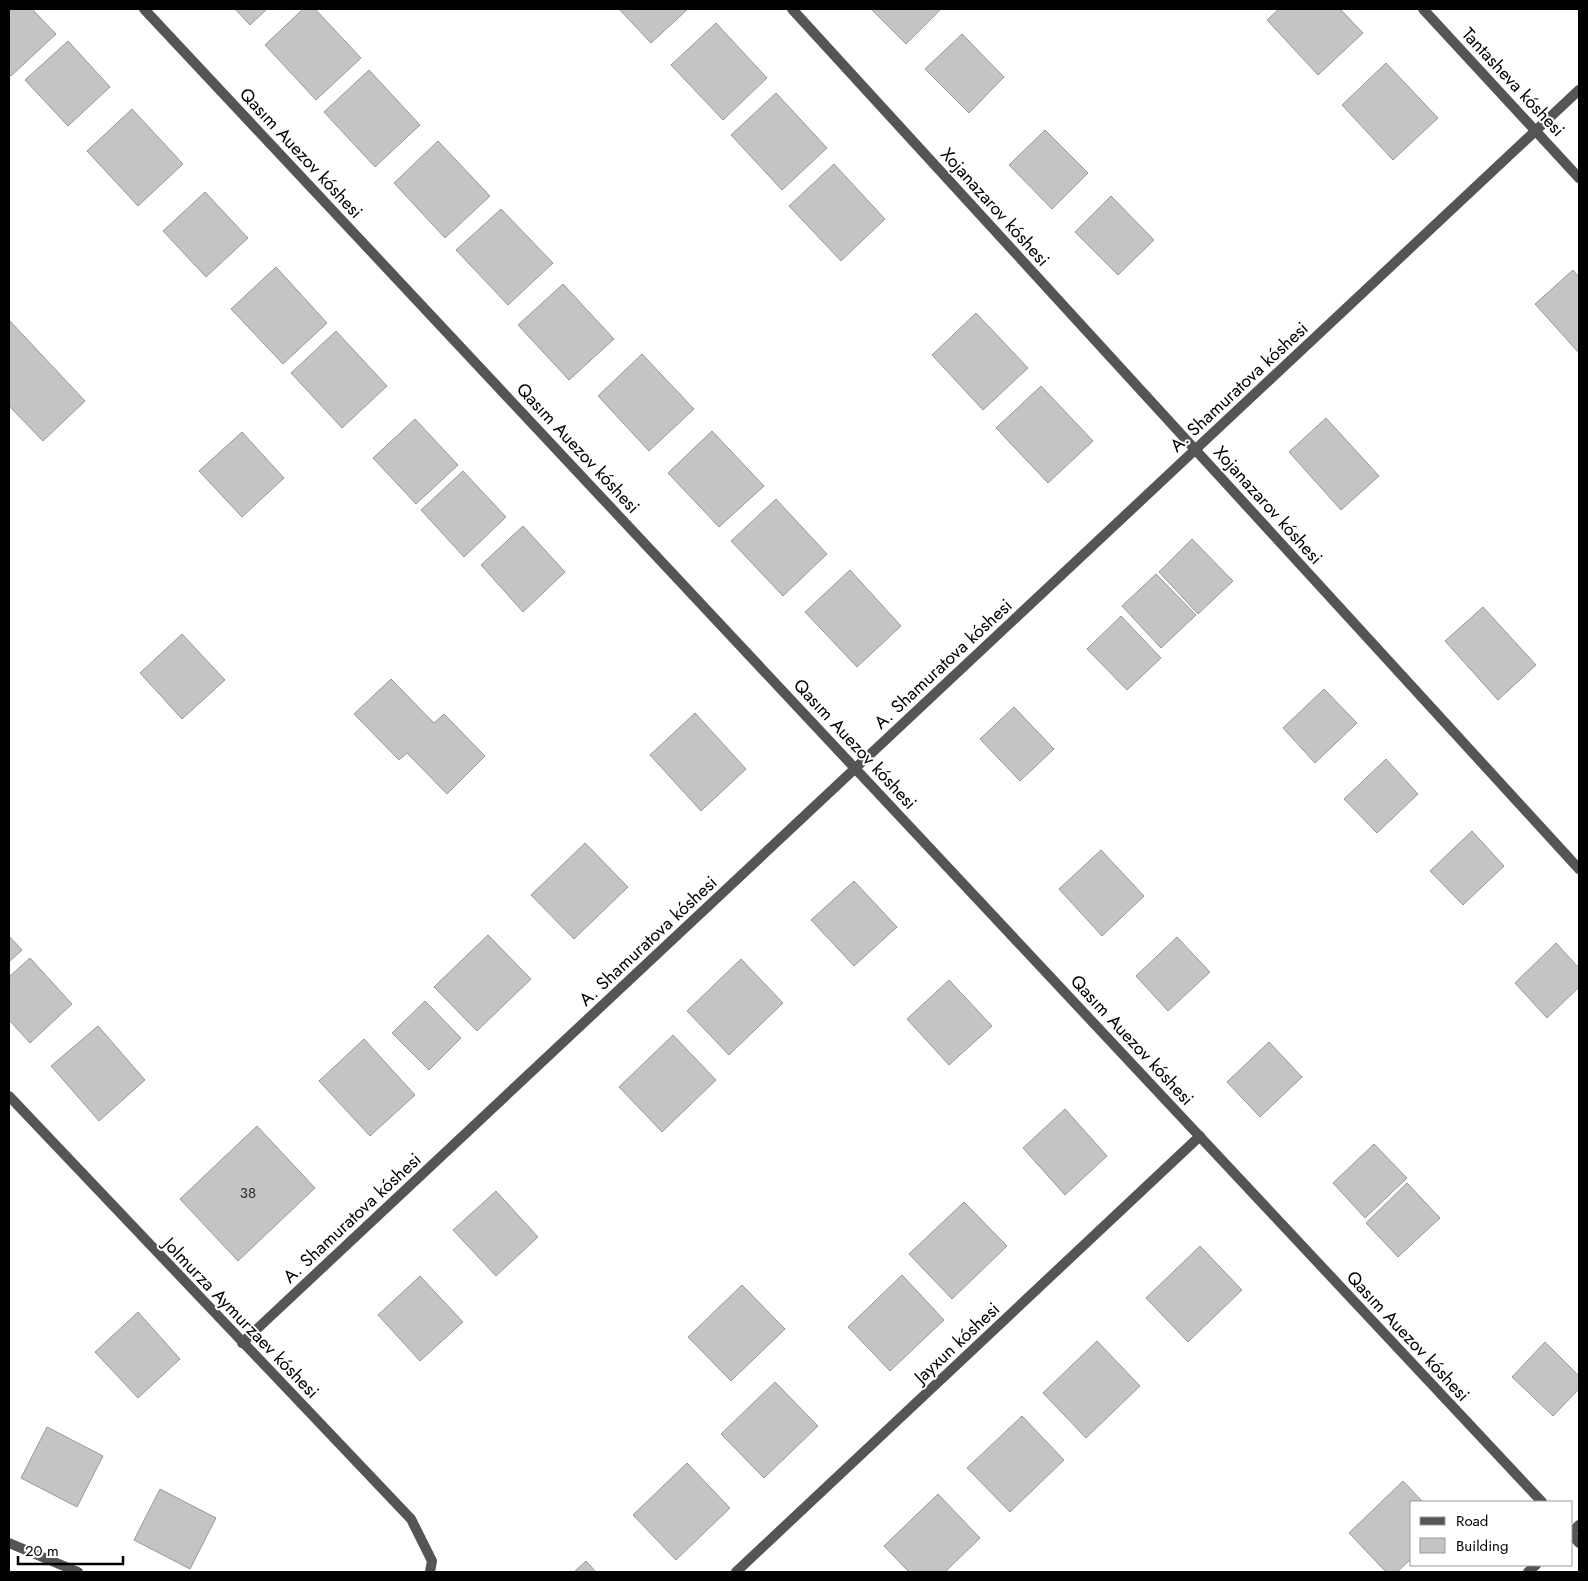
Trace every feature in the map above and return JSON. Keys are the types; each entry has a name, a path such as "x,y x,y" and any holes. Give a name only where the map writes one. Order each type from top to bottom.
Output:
{"street":[{"name":"Qasım Auezov kóshesi","path":"144,9 1541,1501"},
{"name":"Xojanazarov kóshesi","path":"792,9 1579,869"},
{"name":"Tantasheva kóshesi","path":"1424,9 1579,178"},
{"name":"A. Shamuratova kóshesi","path":"242,1343 1579,90"},
{"name":"Jolmurza Aymurzaev kóshesi","path":"9,1096 411,1519 432,1561 430,1572"},
{"name":"Jayxun kóshesi","path":"736,1572 1200,1136"},
{"path":"9,1543 78,1572"}],"building":[{"path":"9,9 32,9 56,34 11,76 9,74"},
{"path":"235,9 267,9 250,25"},
{"path":"303,9 315,9 361,58 316,100 265,45"},
{"path":"619,9 688,9 651,43"},
{"path":"871,9 941,9 906,44"},
{"path":"1279,9 1340,9 1363,33 1318,75 1267,20"},
{"path":"716,23 767,78 723,120 671,65"},
{"path":"962,34 1004,77 969,113 925,69"},
{"path":"68,41 110,87 68,126 25,80"},
{"path":"1386,63 1438,118 1393,160 1342,105"},
{"path":"369,70 420,125 375,167 324,112"},
{"path":"776,93 827,148 782,190 731,135"},
{"path":"132,109 183,164 138,206 87,151"},
{"path":"1045,130 1088,173 1052,209 1009,165"},
{"path":"438,141 490,196 445,238 394,183"},
{"path":"834,164 885,219 841,261 789,206"},
{"path":"205,192 248,238 206,277 163,231"},
{"path":"1111,196 1154,240 1118,275 1075,232"},
{"path":"501,209 553,263 508,305 456,250"},
{"path":"276,267 327,323 283,364 231,309"},
{"path":"1573,270 1579,277 1579,353 1535,304"},
{"path":"563,284 614,339 569,380 518,325"},
{"path":"976,313 1028,368 983,410 932,355"},
{"path":"9,320 85,401 43,441 9,406"},
{"path":"336,331 387,386 342,428 291,373"},
{"path":"642,354 694,409 649,451 598,396"},
{"path":"1041,386 1093,441 1048,483 996,428"},
{"path":"1326,418 1379,476 1341,510 1289,452"},
{"path":"415,419 458,465 416,504 373,458"},
{"path":"712,431 764,486 719,527 668,473"},
{"path":"242,432 284,478 242,517 199,471"},
{"path":"463,471 506,517 464,557 421,510"},
{"path":"776,499 827,554 783,596 731,541"},
{"path":"523,526 565,572 523,612 481,565"},
{"path":"1192,539 1233,581 1198,614 1159,572"},
{"path":"850,570 901,626 857,667 805,612"},
{"path":"1156,574 1196,615 1161,648 1122,606"},
{"path":"1483,607 1536,665 1498,700 1445,641"},
{"path":"1121,616 1161,658 1127,690 1087,649"},
{"path":"182,634 225,680 182,719 140,673"},
{"path":"391,679 434,723 444,714 485,756 447,794 407,753 399,760 354,714"},
{"path":"1324,689 1357,723 1315,763 1283,728"},
{"path":"1014,707 1054,749 1020,781 980,739"},
{"path":"695,713 746,769 701,811 650,755"},
{"path":"1386,759 1418,794 1377,833 1344,799"},
{"path":"1472,831 1504,866 1463,905 1430,871"},
{"path":"585,843 628,887 574,939 531,895"},
{"path":"1101,850 1144,896 1102,936 1059,889"},
{"path":"854,881 897,927 854,966 811,920"},
{"path":"488,935 531,979 477,1031 434,987"},
{"path":"9,936 22,950 9,962"},
{"path":"1177,937 1210,972 1168,1011 1136,976"},
{"path":"1556,943 1579,968 1579,987 1547,1018 1515,983"},
{"path":"30,958 72,1004 30,1043 9,1020 9,977"},
{"path":"741,959 783,1003 729,1055 687,1011"},
{"path":"949,980 992,1026 949,1065 907,1019"},
{"path":"425,1001 461,1038 429,1070 392,1033"},
{"path":"98,1026 145,1080 99,1121 51,1066"},
{"path":"673,1035 716,1080 662,1132 619,1087"},
{"path":"364,1039 415,1095 370,1136 319,1081"},
{"path":"1269,1042 1302,1077 1260,1117 1227,1082"},
{"path":"1065,1109 1107,1156 1065,1195 1023,1148"},
{"path":"257,1126 315,1188 238,1261 180,1199"},
{"path":"1374,1144 1407,1178 1365,1218 1333,1183"},
{"path":"1407,1183 1440,1218 1398,1257 1366,1223"},
{"path":"496,1191 538,1237 496,1276 453,1230"},
{"path":"964,1202 1007,1246 952,1299 909,1254"},
{"path":"1200,1246 1242,1290 1188,1342 1146,1298"},
{"path":"902,1275 944,1320 890,1371 848,1327"},
{"path":"420,1276 463,1322 420,1361 378,1315"},
{"path":"742,1285 785,1329 731,1381 688,1337"},
{"path":"138,1312 180,1359 138,1398 95,1352"},
{"path":"1097,1341 1140,1386 1086,1438 1043,1393"},
{"path":"1545,1342 1579,1376 1579,1389 1553,1416 1512,1377"},
{"path":"775,1382 818,1426 764,1478 721,1434"},
{"path":"1022,1416 1064,1460 1010,1512 967,1468"},
{"path":"47,1427 103,1456 77,1507 21,1478"},
{"path":"687,1463 730,1508 676,1560 633,1515"},
{"path":"1403,1481 1422,1501 1410,1501 1410,1560 1397,1572 1386,1572 1349,1533"},
{"path":"160,1489 216,1518 190,1569 134,1540"},
{"path":"938,1494 980,1538 945,1572 909,1572 884,1546"},
{"path":"586,1561 596,1572 574,1572"}]}
